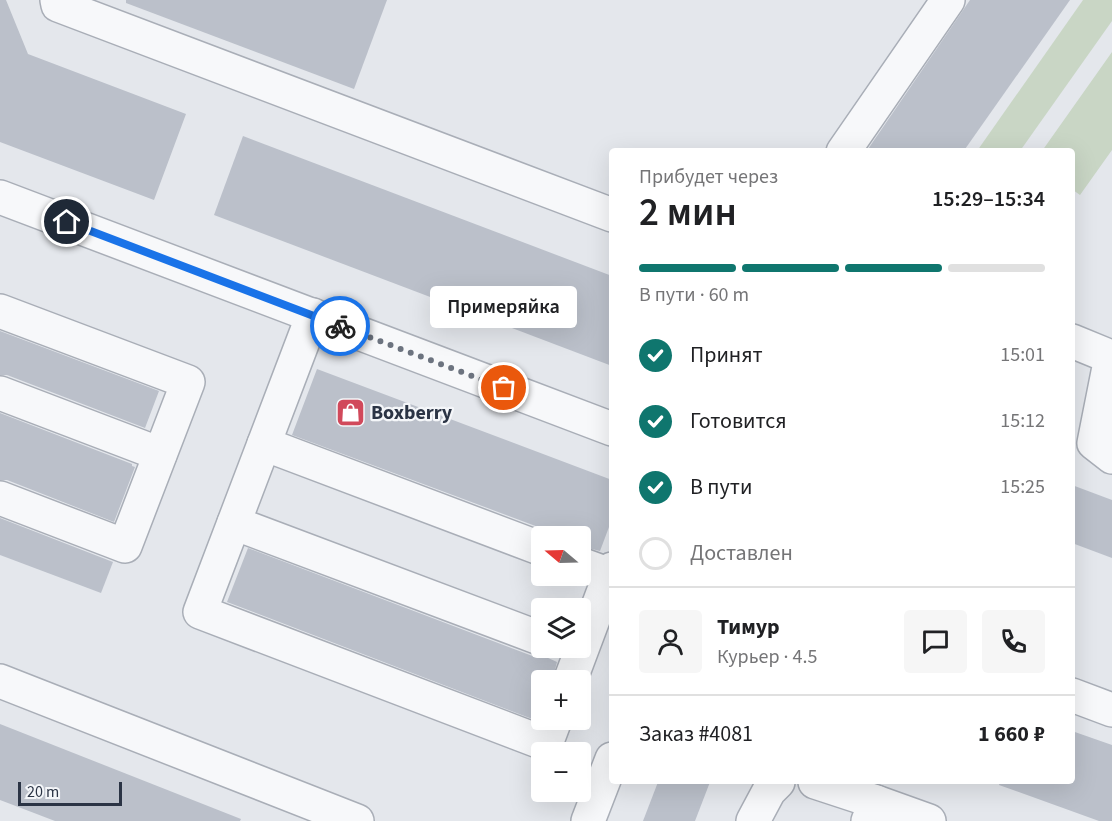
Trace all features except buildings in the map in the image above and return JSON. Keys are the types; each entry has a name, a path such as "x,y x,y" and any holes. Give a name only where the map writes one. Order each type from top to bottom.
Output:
{"lane":[{"path":"57,0 58,5 609,214"},
{"path":"846,148 948,0"},
{"path":"0,197 609,428"},
{"path":"0,311 188,382 125,546 0,498"},
{"path":"313,315 200,612 546,744 551,730"},
{"path":"1075,342 1112,357 1094,444 1112,458"},
{"path":"0,393 160,454"},
{"path":"264,444 531,545"},
{"path":"234,523 531,635"},
{"path":"571,661 601,569"},
{"path":"0,681 357,821"},
{"path":"1075,696 1112,710"},
{"path":"588,821 609,767"},
{"path":"753,821 769,790 776,784"},
{"path":"818,784 872,812 929,821"}],"green space":[{"path":"1083,0 1112,0 1112,21 1022,148 979,148"},
{"path":"1112,52 1112,150 1080,195 1075,191 1075,148 1044,148"}],"way so far":[{"path":"340,326 504,388"}],"place":[{"name":"Примеряйка","path":"504,388"},
{"name":"Boxberry","path":"350,413"}],"route":[{"path":"67,222 340,326"}]}
